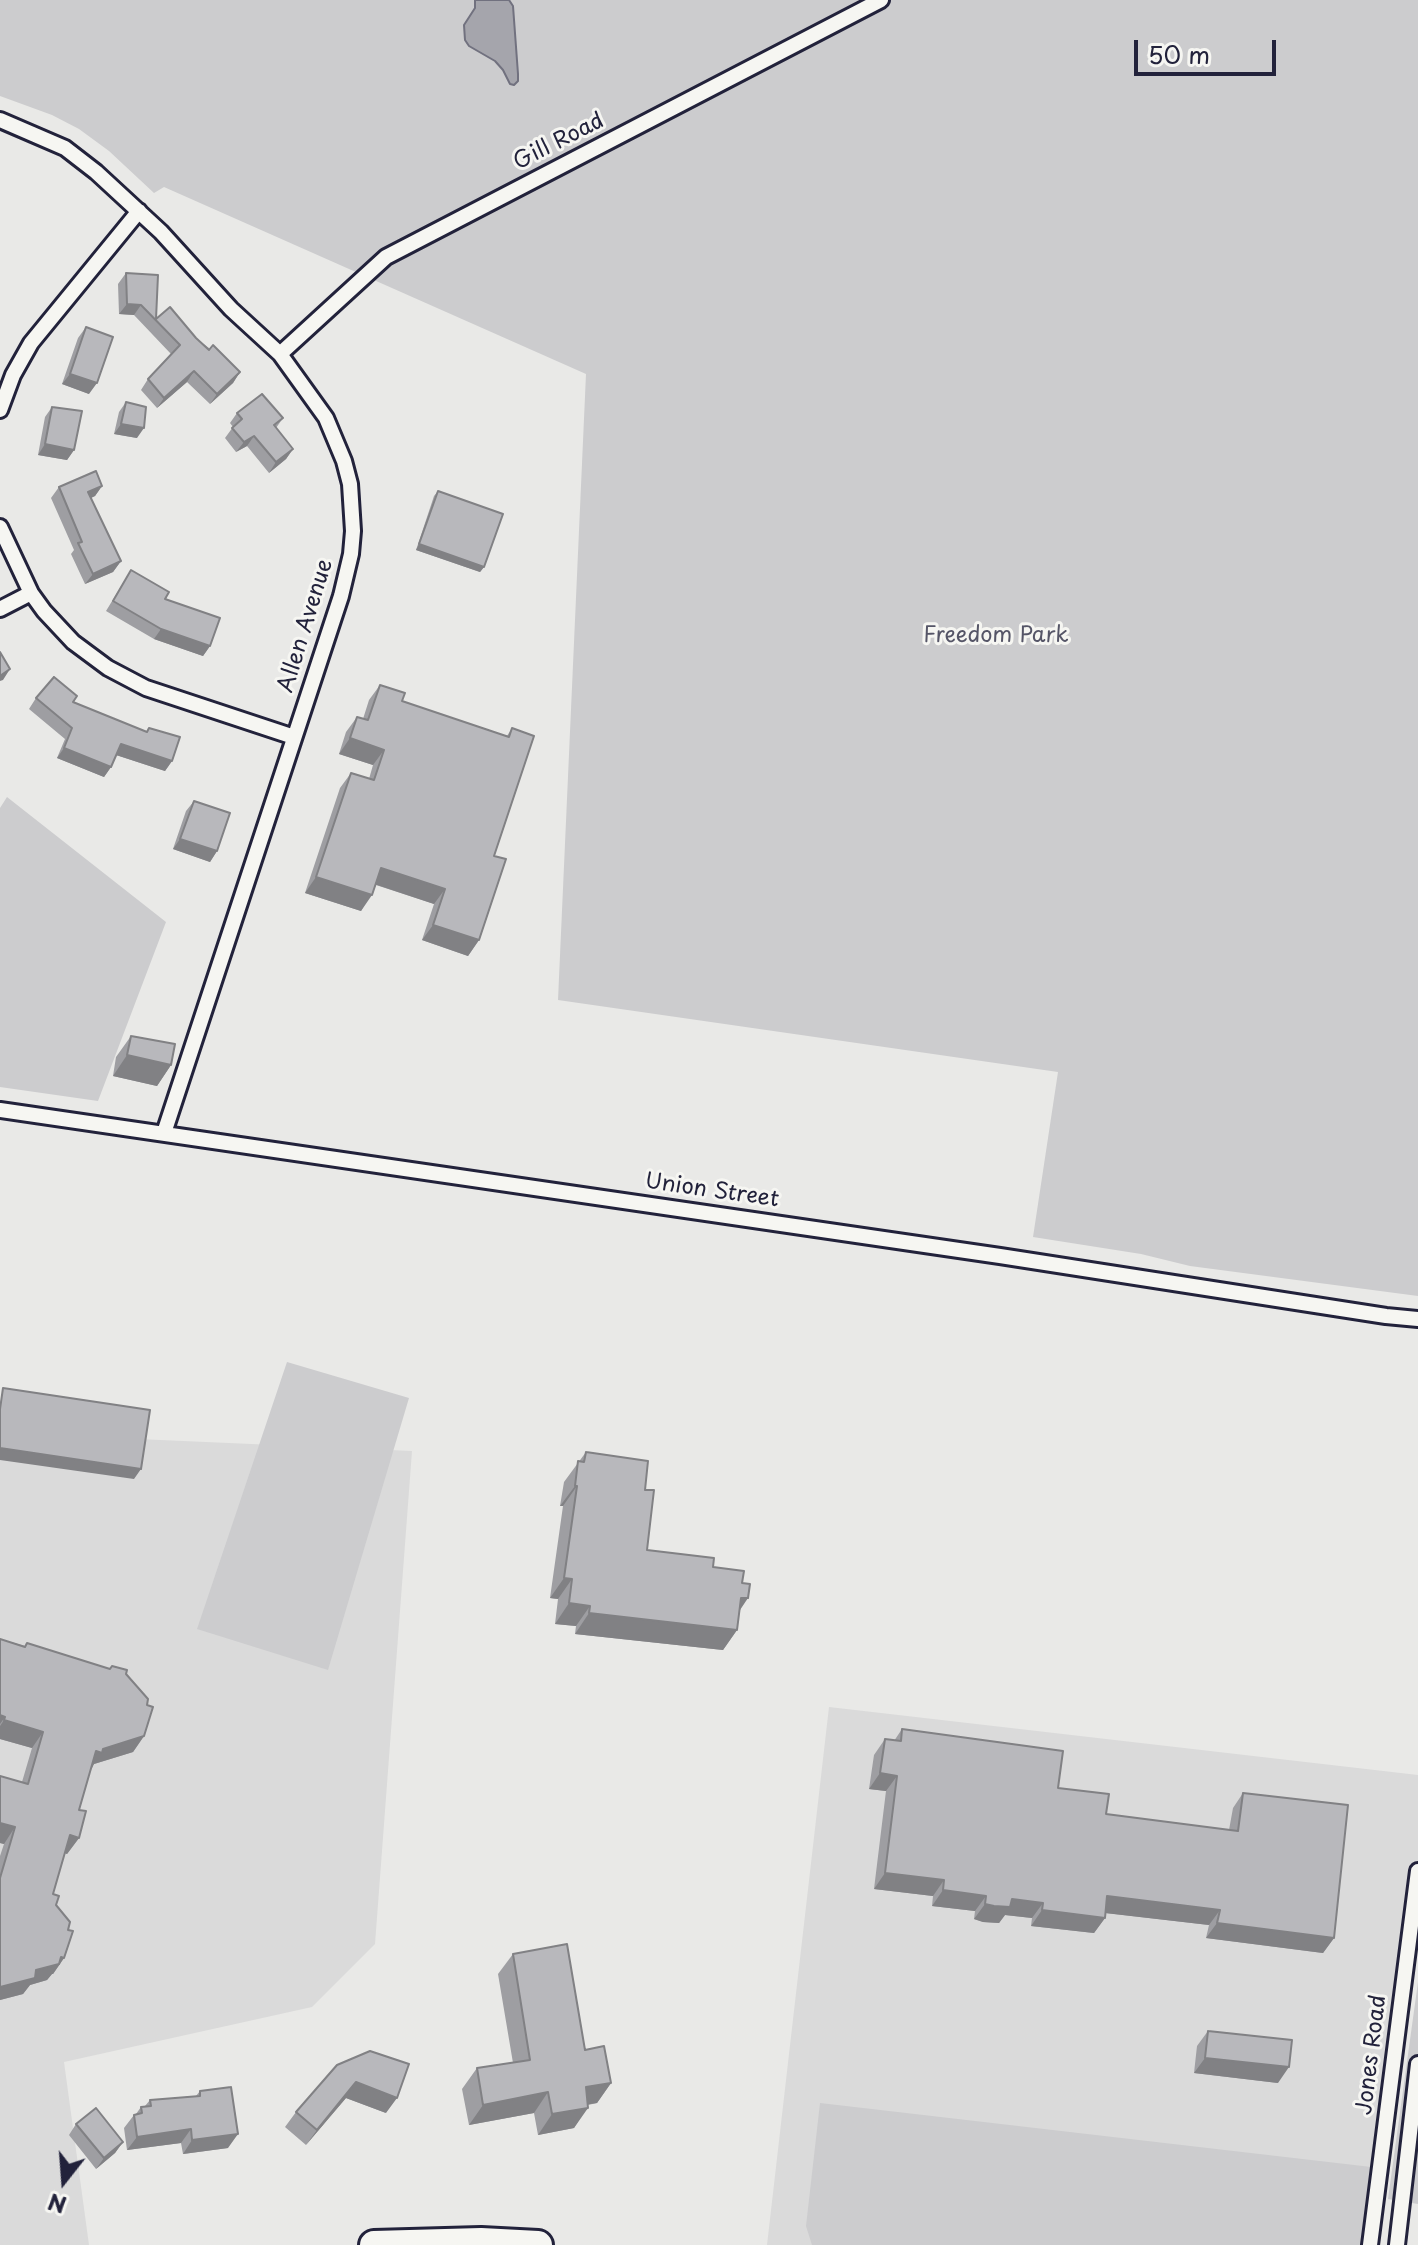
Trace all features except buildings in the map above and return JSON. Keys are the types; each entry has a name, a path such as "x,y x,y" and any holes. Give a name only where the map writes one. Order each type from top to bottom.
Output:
{"highway":[{"path":"374,2245 481,2242 538,2245"}],"street":[{"name":"Gill Road","path":"280,354 386,257 881,0"},
{"name":"Allen Avenue","path":"0,120 65,148 139,211 231,309 280,354 326,418 344,461 352,507 353,531 346,575 164,1133"},
{"path":"0,410 13,375 31,343 139,211"},
{"path":"0,527 31,593 73,642 126,679 146,688 294,737"},
{"path":"0,609 31,593"},
{"name":"Union Street","path":"0,1110 1418,1319"},
{"name":"Jones Road","path":"1370,2245 1418,1871"},
{"path":"1397,2245 1418,2064"}],"shaded area":[{"path":"475,0 509,0 513,6 518,74 514,85 510,84 495,61 469,46 465,40 464,25 475,8"},
{"path":"0,1433 412,1451 375,1944 312,2007 64,2062 89,2245 0,2245"},
{"path":"829,1707 1418,1775 1418,1870 1370,2245 767,2245"}],"green space":[{"name":"Freedom Park","path":"0,0 1418,0 1418,1296 1190,1266 1141,1254 1033,1237 1058,1072 558,1000 586,374 164,187 154,193 109,151 79,129 52,115 0,96"},
{"path":"7,797 166,922 98,1101 0,1087 0,808"},
{"path":"287,1362 409,1398 328,1670 197,1629"},
{"path":"1418,1982 1418,2204 1388,2199"},
{"path":"820,2103 1380,2168 1370,2245 812,2245 806,2226"}]}
